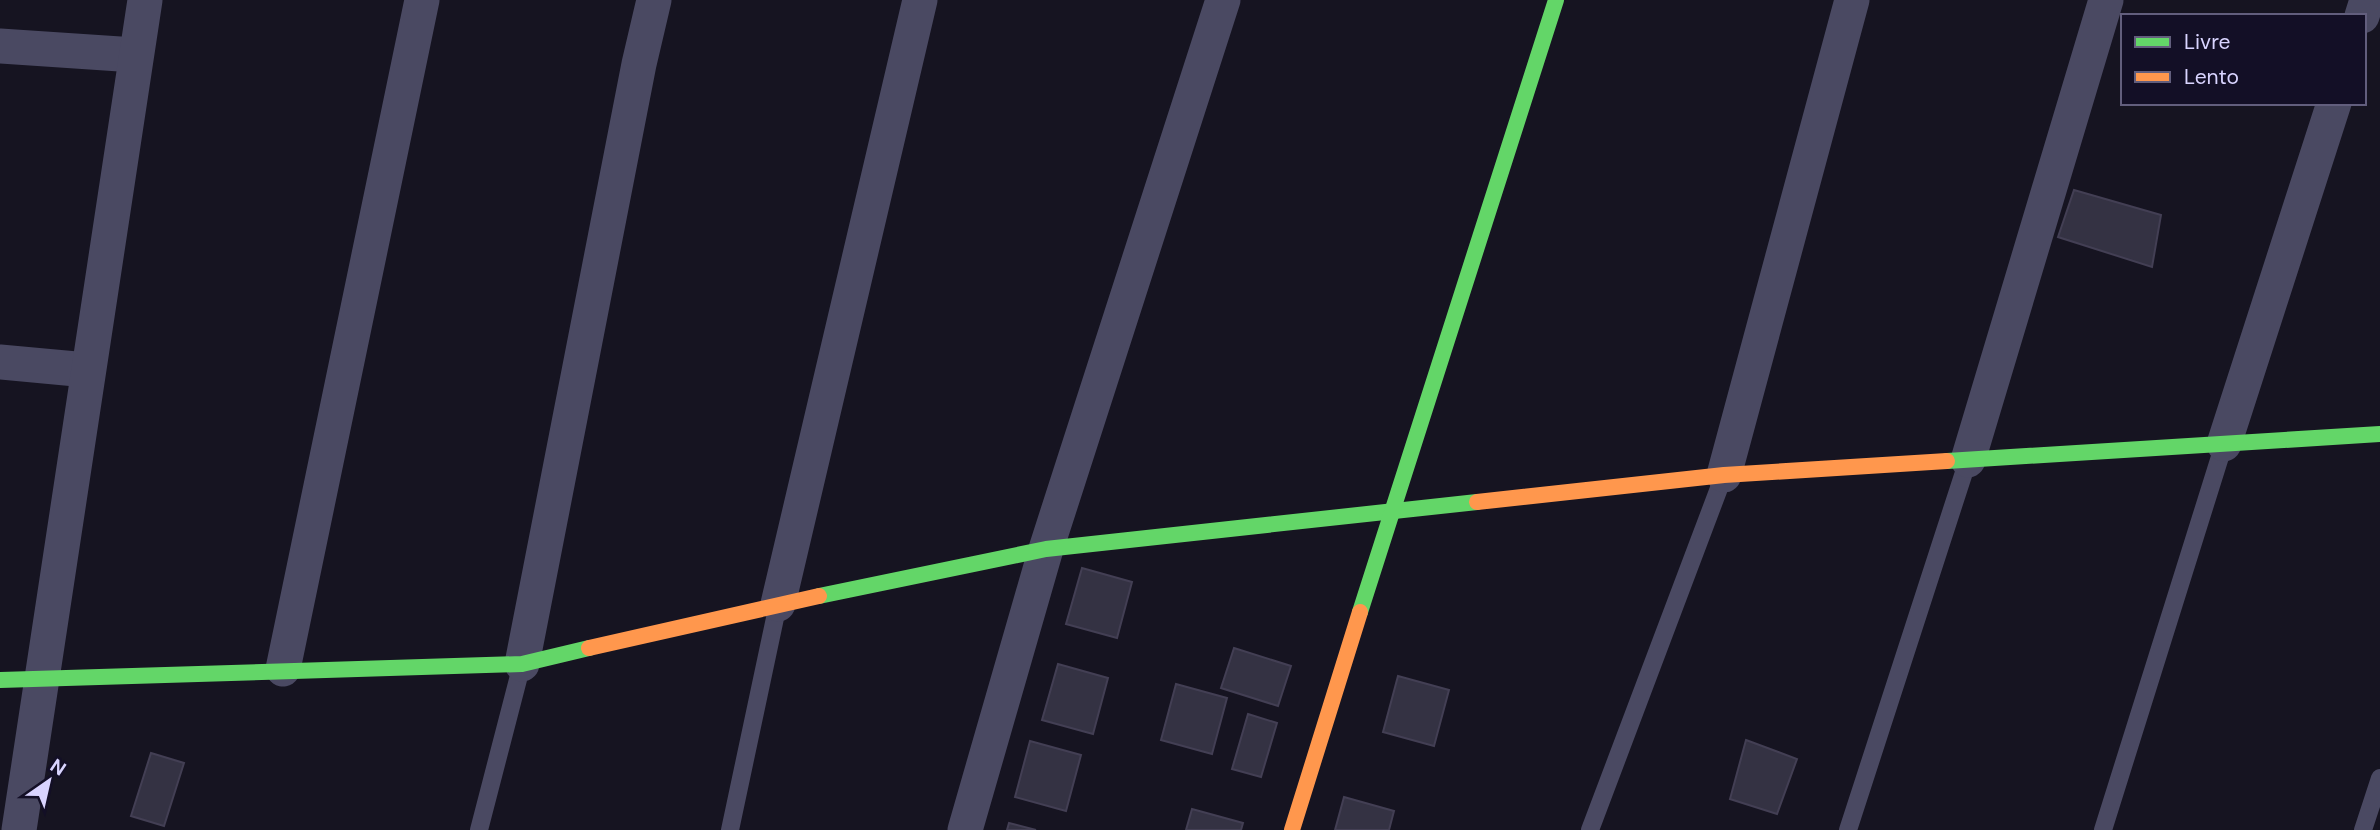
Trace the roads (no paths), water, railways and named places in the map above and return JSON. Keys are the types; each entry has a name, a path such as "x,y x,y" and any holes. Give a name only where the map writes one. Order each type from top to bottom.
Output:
{"street":[{"path":"19,830 145,0"},
{"path":"283,669 422,0"},
{"path":"522,664 636,77 654,0"},
{"path":"778,604 920,0"},
{"path":"965,830 1046,549 1223,0"},
{"path":"1292,830 1391,511 1556,0"},
{"path":"1724,475 1852,0"},
{"path":"1968,460 2106,0"},
{"path":"0,46 135,55"},
{"path":"2224,444 2333,105"},
{"path":"0,362 87,370"},
{"path":"0,680 42,681 283,669 522,664 778,604 1046,549 1724,475 2380,434"}],"lane":[{"path":"2103,830 2224,444"},
{"path":"1848,830 1968,460"},
{"path":"1590,830 1724,475"},
{"path":"730,830 778,604"},
{"path":"479,830 522,664"},
{"path":"2363,830 2380,778"}]}
